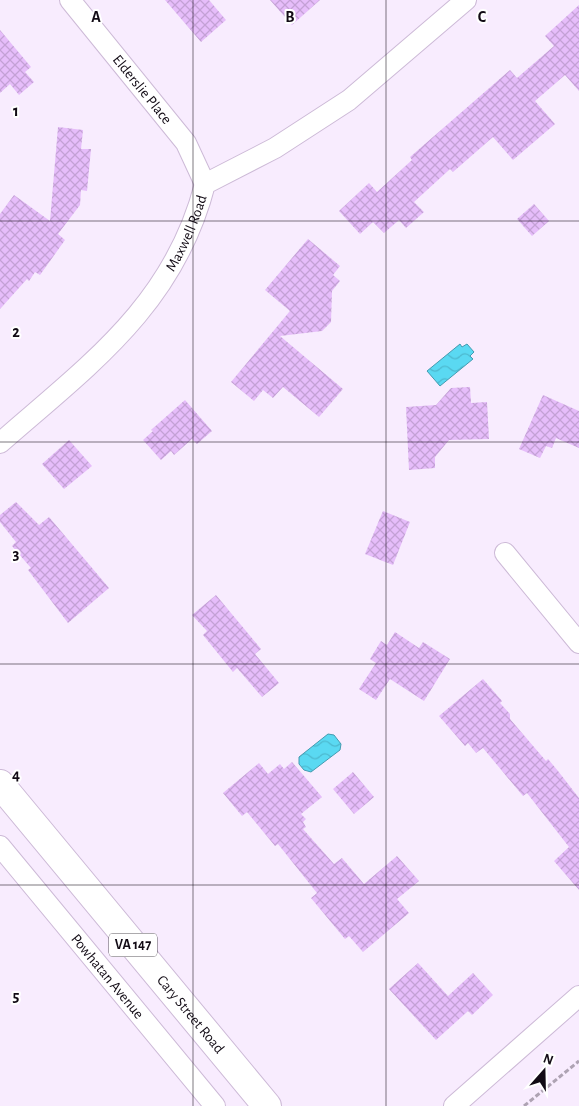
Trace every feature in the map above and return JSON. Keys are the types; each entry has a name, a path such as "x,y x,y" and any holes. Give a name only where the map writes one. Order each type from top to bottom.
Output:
{"main road":[{"name":"Cary Street Road","path":"0,784 267,1106"}],"street":[{"name":"Elderslie Place","path":"70,0 186,143 205,184"},
{"name":"Maxwell Road","path":"0,443 112,345 146,306 175,264 197,217 205,184 275,148 349,100 466,0"},
{"path":"505,553 579,643"},
{"name":"Powhatan Avenue","path":"0,846 215,1106"},
{"path":"454,1106 579,996"}],"path":[{"path":"524,1106 579,1061"}],"water":[{"path":"460,344 462,347 467,344 474,352 470,356 473,359 440,386 427,371"},
{"path":"328,734 334,735 341,744 340,750 311,772 304,770 299,764 299,757"}],"building":[{"path":"165,0 209,0 226,20 201,42"},
{"path":"270,0 320,0 292,25"},
{"path":"579,5 579,91 565,75 535,101 555,124 513,160 493,137 453,172 450,169 414,202 424,212 406,228 399,220 384,233 373,222 360,234 339,211 369,183 377,192 412,160 410,157 510,70 517,78 554,46 545,36"},
{"path":"0,30 31,67 25,72 34,82 19,95 10,84 0,93"},
{"path":"58,127 83,130 81,149 91,149 87,191 81,190 80,205 58,234 65,240 40,275 35,272 29,281 27,279 0,309 0,214 14,195 50,221"},
{"path":"534,204 549,221 532,236 517,219"},
{"path":"308,239 340,266 333,275 340,281 332,291 331,322 322,331 280,336 343,389 319,417 283,387 273,398 263,390 254,401 231,382 290,311 265,290"},
{"path":"470,387 471,403 487,402 489,439 449,440 435,457 435,468 409,470 406,407 436,405 451,388"},
{"path":"543,395 579,411 579,448 556,438 552,448 546,446 540,458 519,449"},
{"path":"185,400 212,431 197,444 192,439 174,455 171,451 161,460 143,440 153,431 151,430"},
{"path":"69,440 92,466 64,489 42,464"},
{"path":"16,502 39,525 49,517 109,588 68,623 28,570 31,568 12,546 16,542 0,522 0,515"},
{"path":"383,511 410,522 393,565 365,554"},
{"path":"216,595 261,649 255,654 279,683 262,697 237,668 233,672 203,635 207,631 192,615"},
{"path":"395,632 419,648 423,642 450,659 424,701 390,679 376,700 359,689 376,663 370,659 381,641 387,645"},
{"path":"483,679 502,701 500,703 510,714 510,719 546,761 548,759 579,798 579,890 554,861 569,847 527,793 523,796 483,748 476,753 468,743 465,746 439,716"},
{"path":"292,762 322,797 301,814 306,819 303,822 306,827 303,829 334,864 342,858 364,884 397,856 419,881 397,899 409,913 363,952 349,936 345,939 311,898 317,893 278,844 275,846 247,812 242,816 223,793 259,763 268,774 280,764 284,769"},
{"path":"353,772 374,797 354,814 333,789"},
{"path":"418,963 448,996 473,973 493,995 472,1015 468,1011 436,1040 389,989"}]}
